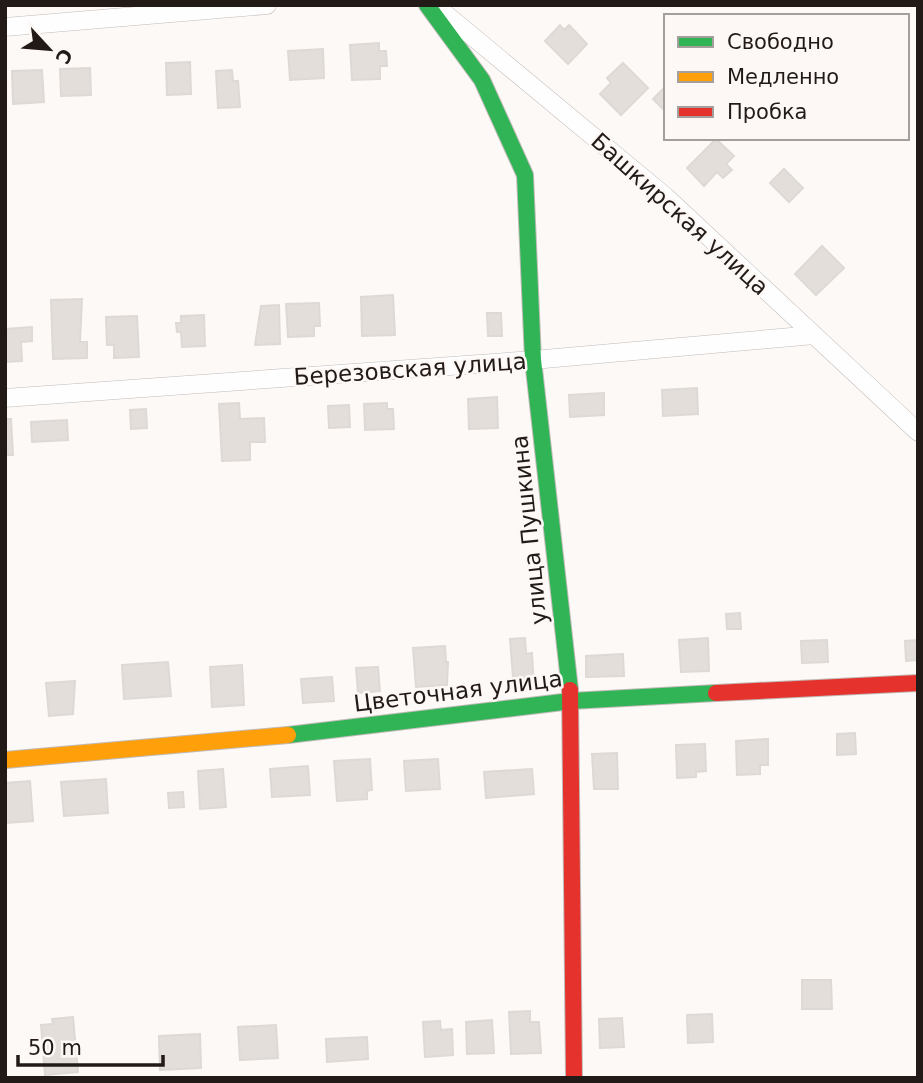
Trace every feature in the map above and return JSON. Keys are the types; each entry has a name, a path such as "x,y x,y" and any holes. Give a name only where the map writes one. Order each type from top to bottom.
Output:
{"street":[{"path":"5,27 161,10 267,5"},
{"name":"улица Пушкина","path":"427,5 482,80 525,175 533,360 571,701 574,1078"},
{"name":"Башкирская улица","path":"434,5 666,197 918,432"},
{"name":"Березовская улица","path":"5,398 533,360 814,335"},
{"name":"Цветочная улица","path":"5,760 269,737 571,701 918,683"}],"building":[{"path":"560,25 564,30 569,25 587,44 568,64 545,41"},
{"path":"379,43 379,51 386,51 387,66 380,66 380,79 352,80 350,45"},
{"path":"323,49 324,78 290,80 288,51"},
{"path":"190,62 191,94 167,95 166,63"},
{"path":"623,63 648,88 621,115 600,94 611,83 607,78"},
{"path":"90,68 91,95 61,96 60,69"},
{"path":"42,70 44,102 13,104 12,71"},
{"path":"232,70 233,81 238,81 240,107 218,108 216,71"},
{"path":"664,88 663,109 653,99"},
{"path":"715,140 734,156 726,164 732,170 723,178 717,172 704,186 687,168"},
{"path":"784,169 803,188 789,202 770,183"},
{"path":"822,246 844,268 816,295 795,274"},
{"path":"393,295 395,335 362,336 361,297"},
{"path":"82,299 80,342 87,342 87,358 53,359 51,300"},
{"path":"319,303 320,326 314,326 314,336 288,337 286,304"},
{"path":"279,305 280,344 255,345 261,306"},
{"path":"487,313 501,313 502,336 488,336"},
{"path":"204,315 205,346 182,347 181,332 177,332 176,323 181,323 181,316"},
{"path":"137,316 139,357 114,358 114,345 107,345 106,317"},
{"path":"32,327 32,341 21,342 22,361 5,362 5,329"},
{"path":"697,388 698,414 663,416 662,390"},
{"path":"604,393 604,415 570,417 569,395"},
{"path":"497,397 498,428 469,429 468,399"},
{"path":"239,403 240,419 264,418 265,442 250,442 250,460 222,461 219,404"},
{"path":"387,403 387,409 393,409 394,429 365,430 364,404"},
{"path":"349,405 350,427 329,428 328,406"},
{"path":"146,409 147,428 131,429 130,410"},
{"path":"5,419 11,419 13,455 5,455"},
{"path":"67,420 68,440 32,442 31,422"},
{"path":"740,613 741,629 727,629 726,614"},
{"path":"525,638 526,654 532,653 534,689 514,690 510,639"},
{"path":"708,638 709,671 681,672 679,640"},
{"path":"827,640 828,662 802,663 801,641"},
{"path":"918,640 918,660 906,661 905,641"},
{"path":"445,646 448,662 447,685 416,687 413,648"},
{"path":"623,654 624,676 586,677 586,656"},
{"path":"168,662 171,696 124,699 122,665"},
{"path":"242,665 244,705 212,707 210,667"},
{"path":"378,667 380,691 358,693 356,668"},
{"path":"332,677 334,701 303,703 301,679"},
{"path":"75,681 73,714 49,716 46,683"},
{"path":"855,733 856,754 837,755 837,734"},
{"path":"768,739 768,765 760,765 760,774 737,775 736,741"},
{"path":"705,744 706,771 696,772 696,777 677,778 676,745"},
{"path":"617,753 618,789 594,789 592,754"},
{"path":"370,759 372,790 367,791 367,799 337,801 334,761"},
{"path":"438,759 440,789 406,791 404,761"},
{"path":"308,766 310,795 272,797 270,769"},
{"path":"223,769 226,807 200,809 198,771"},
{"path":"532,769 534,794 486,798 484,772"},
{"path":"106,779 108,813 64,816 61,782"},
{"path":"30,781 33,821 5,823 5,783"},
{"path":"183,792 184,807 169,808 168,793"},
{"path":"802,980 831,980 832,1009 802,1009"},
{"path":"530,1011 530,1022 539,1022 541,1053 511,1054 509,1012"},
{"path":"712,1014 713,1042 688,1043 687,1015"},
{"path":"73,1017 78,1072 45,1075 41,1025 53,1024 52,1019"},
{"path":"622,1018 624,1047 600,1048 599,1019"},
{"path":"492,1020 494,1053 467,1054 466,1022"},
{"path":"440,1021 441,1030 452,1029 453,1055 425,1057 423,1022"},
{"path":"276,1025 278,1058 240,1060 238,1027"},
{"path":"200,1034 201,1068 160,1070 159,1036"},
{"path":"367,1037 368,1059 327,1062 326,1039"}],"traffic: fast":[{"path":"427,5 482,80 525,175 533,360 570,690"},
{"path":"288,735 571,701 716,693"}],"traffic: slow":[{"path":"5,760 288,735"}],"traffic: jam":[{"path":"716,693 918,683"},
{"path":"570,690 574,1078"}]}
